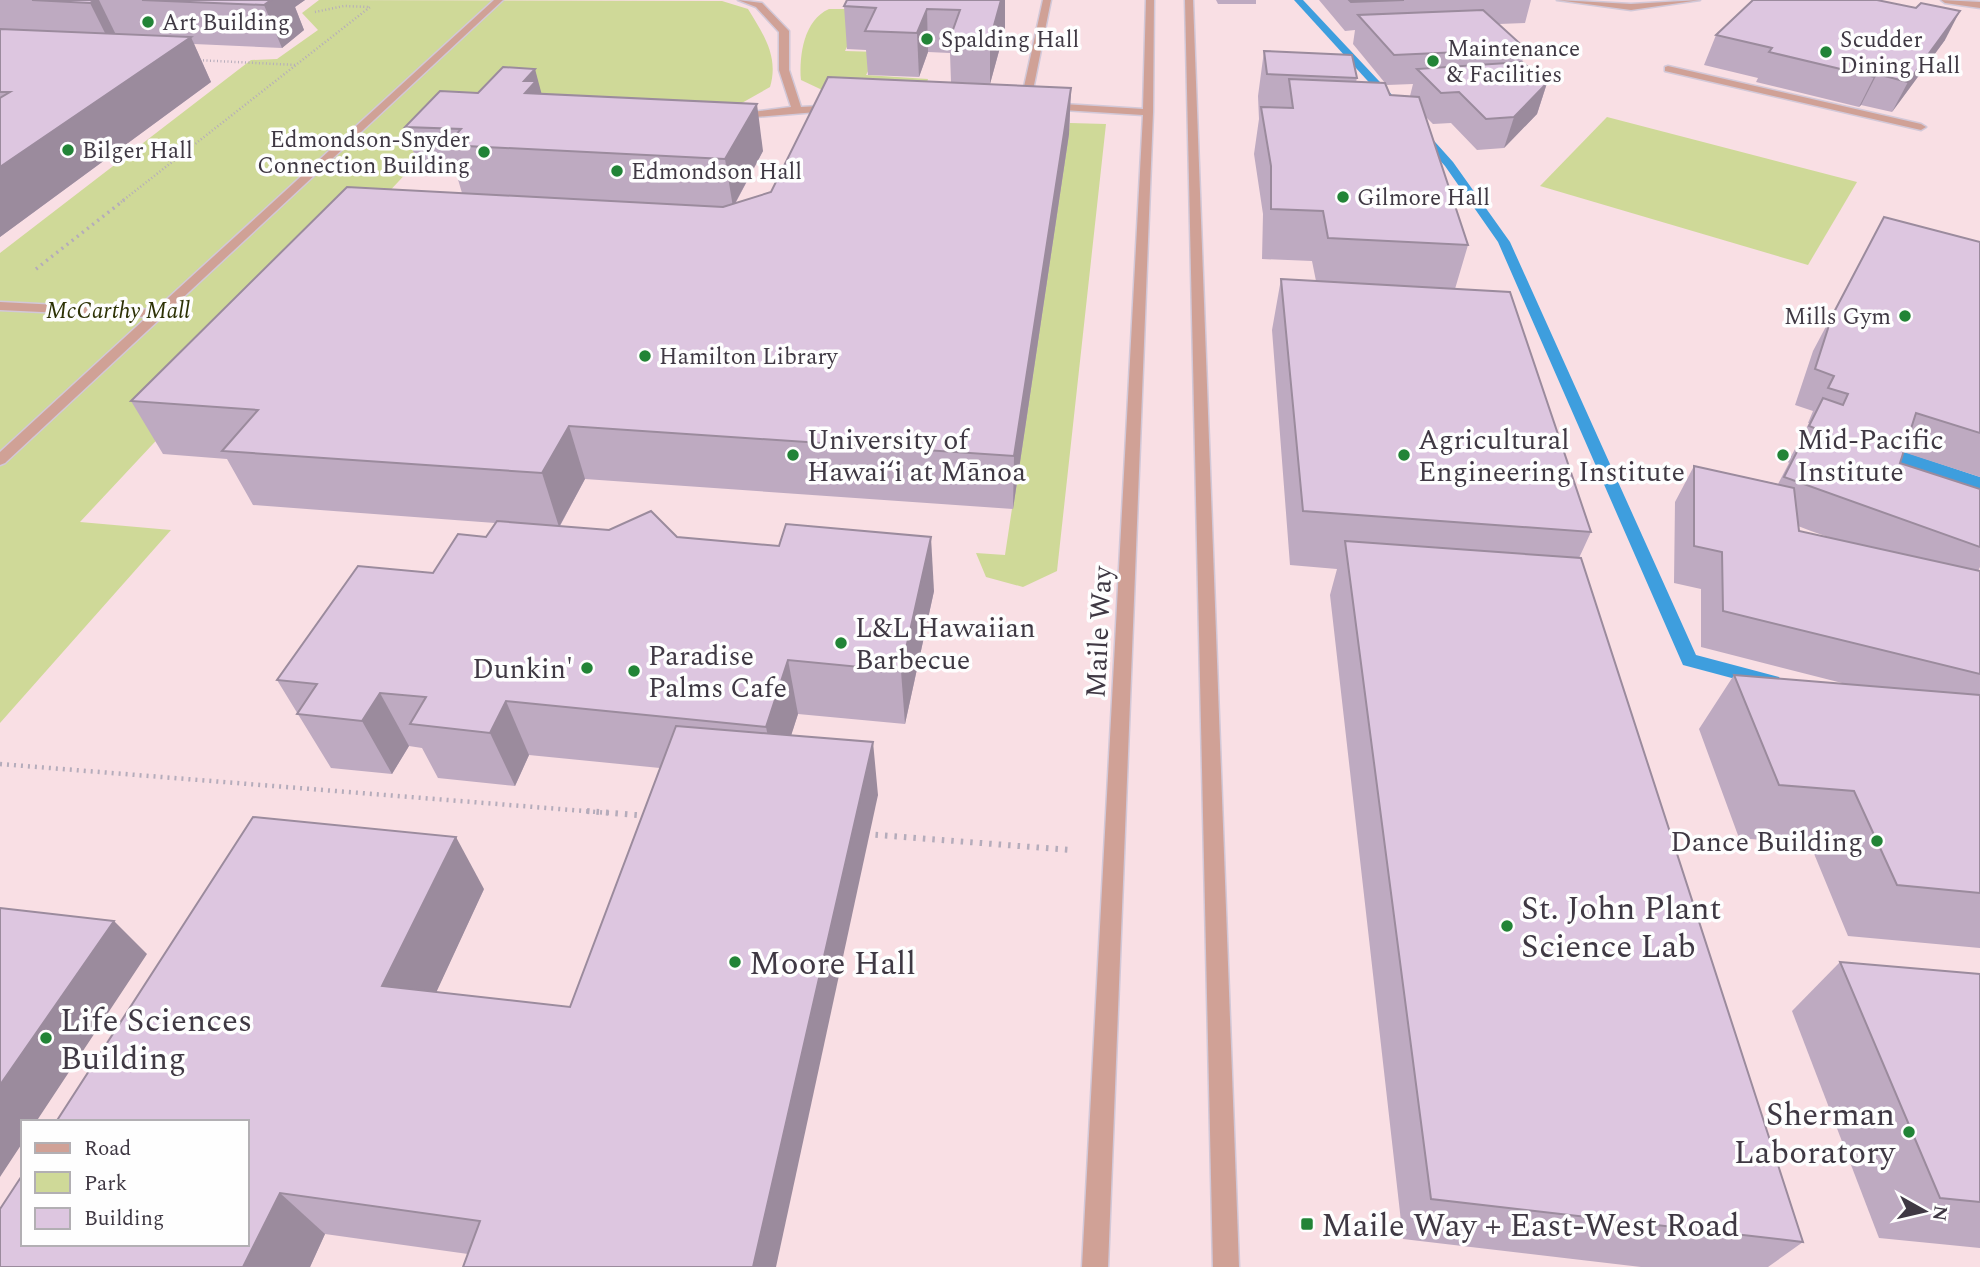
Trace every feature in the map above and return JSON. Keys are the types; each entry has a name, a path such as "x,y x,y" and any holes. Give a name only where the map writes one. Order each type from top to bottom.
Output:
{"street":[{"path":"0,460 499,0"},
{"path":"743,0 759,5 783,31 784,70 797,109"},
{"path":"1025,104 1047,0"},
{"name":"Maile Way","path":"1096,1267 1148,112 1150,0"},
{"path":"1189,0 1226,1267"},
{"path":"1560,0 1631,7 1696,0"},
{"path":"1945,0 1980,5"},
{"path":"1668,69 1921,127"},
{"path":"1012,105 1148,112"},
{"path":"720,120 797,109 849,108"},
{"path":"0,306 158,314"}],"path":[{"path":"33,272 370,7 344,6 315,12"},
{"path":"189,60 297,65"},
{"path":"0,764 655,816"},
{"path":"863,833 1114,853"}],"shaded area":[{"name":"University of Hawaiʻi at Mānoa","path":"0,0 1980,0 1980,1267 0,1267"}],"green space":[{"name":"McCarthy Mall","path":"319,0 722,1 748,9 768,46 773,66 772,76 770,87 740,104 442,135 80,522 171,530 0,723 0,253 251,60 277,59 318,30 302,13"},
{"path":"829,9 865,9 845,51 878,52 866,75 928,79 921,102 835,96 801,80 805,39 814,21"},
{"path":"1607,117 1857,182 1808,265 1540,186"},
{"path":"1070,123 1106,124 1057,571 1023,587 986,577 976,553 1005,555"}],"water":[{"path":"1893,448 1980,477 1980,535 1876,499"}],"building":[{"path":"32,0 95,0 90,3"},
{"path":"142,0 271,0 264,5"},
{"path":"847,0 1001,0 990,40 950,38 960,10 927,9 917,33 865,31 876,8 844,6"},
{"path":"1349,0 1404,0 1351,2"},
{"path":"1753,0 1877,0 1916,8 1921,3 1960,11 1908,82 1877,74 1874,77 1769,52 1772,48 1716,35"},
{"path":"1483,10 1526,49 1394,55 1358,15"},
{"path":"0,29 191,37 0,167 0,98 10,92 0,92"},
{"path":"1264,51 1352,55 1357,78 1267,74"},
{"path":"1522,62 1547,83 1514,117 1486,119 1459,92 1441,93 1417,69"},
{"path":"503,67 535,69 524,81 536,81 525,93 757,104 725,159 447,145 461,129 405,127 440,91 478,93"},
{"name":"Hamilton Library","path":"828,77 1071,88 1014,456 569,426 542,473 222,451 258,410 131,401 347,187 723,207 771,192"},
{"path":"1289,79 1385,83 1390,95 1419,97 1468,245 1328,238 1323,211 1271,209 1271,166 1261,107 1293,108"},
{"path":"1884,217 1980,242 1980,433 1916,413 1900,463 1980,489 1980,547 1784,477 1805,436 1828,444 1832,435 1809,426 1823,398 1843,405 1848,394 1828,388 1834,376 1815,369 1832,316"},
{"name":"Agricultural Engineering Institute","path":"1281,279 1510,292 1591,532 1303,511"},
{"path":"1694,466 1794,488 1799,531 1980,571 1980,674 1723,611 1722,552 1694,546"},
{"name":"Paradise Palms Cafe","path":"651,511 677,537 779,546 786,524 931,537 901,671 788,660 766,727 506,701 490,733 410,724 426,697 380,693 362,721 297,714 317,684 277,680 358,566 433,573 458,534 486,537 497,521 609,530"},
{"name":"St. John Plant Science Lab","path":"1345,541 1581,558 1803,1242 1431,1199"},
{"path":"1734,675 1980,695 1980,893 1897,885 1854,791 1779,785"},
{"name":"Moore Hall","path":"676,726 873,742 753,1267 463,1267 480,1221 280,1193 243,1267 0,1267 0,1209 21,1177 21,1246 248,1246 248,1120 57,1120 253,817 456,837 382,986 570,1007"},
{"path":"0,908 114,921 0,1085"},
{"path":"1840,962 1980,974 1980,1202 1940,1198"}],"waterway":[{"path":"1298,0 1390,99"},
{"path":"1423,135 1449,164 1504,242 1689,660 1773,682"}],"place":[{"name":"Art Building","path":"148,22"},
{"name":"Spalding Hall","path":"927,39"},
{"name":"Scudder Dining Hall","path":"1826,52"},
{"name":"Maintenance & Facilities","path":"1433,61"},
{"name":"Bilger Hall","path":"68,150"},
{"name":"Edmondson-Snyder Connection Building","path":"484,152"},
{"name":"Edmondson Hall","path":"617,171"},
{"name":"Gilmore Hall","path":"1343,197"},
{"name":"Mills Gym","path":"1905,316"},
{"name":"Hamilton Library","path":"645,356"},
{"name":"University of Hawaiʻi at Mānoa","path":"793,455"},
{"name":"Agricultural Engineering Institute","path":"1404,455"},
{"name":"Mid-Pacific Institute","path":"1783,455"},
{"name":"L&L Hawaiian Barbecue","path":"841,643"},
{"name":"Dunkin'","path":"587,668"},
{"name":"Paradise Palms Cafe","path":"634,671"},
{"name":"Dance Building","path":"1877,841"},
{"name":"St. John Plant Science Lab","path":"1507,926"},
{"name":"Moore Hall","path":"735,962"},
{"name":"Life Sciences Building","path":"46,1038"},
{"name":"Sherman Laboratory","path":"1909,1132"},
{"name":"Maile Way + East-West Road","path":"1307,1224"}]}
